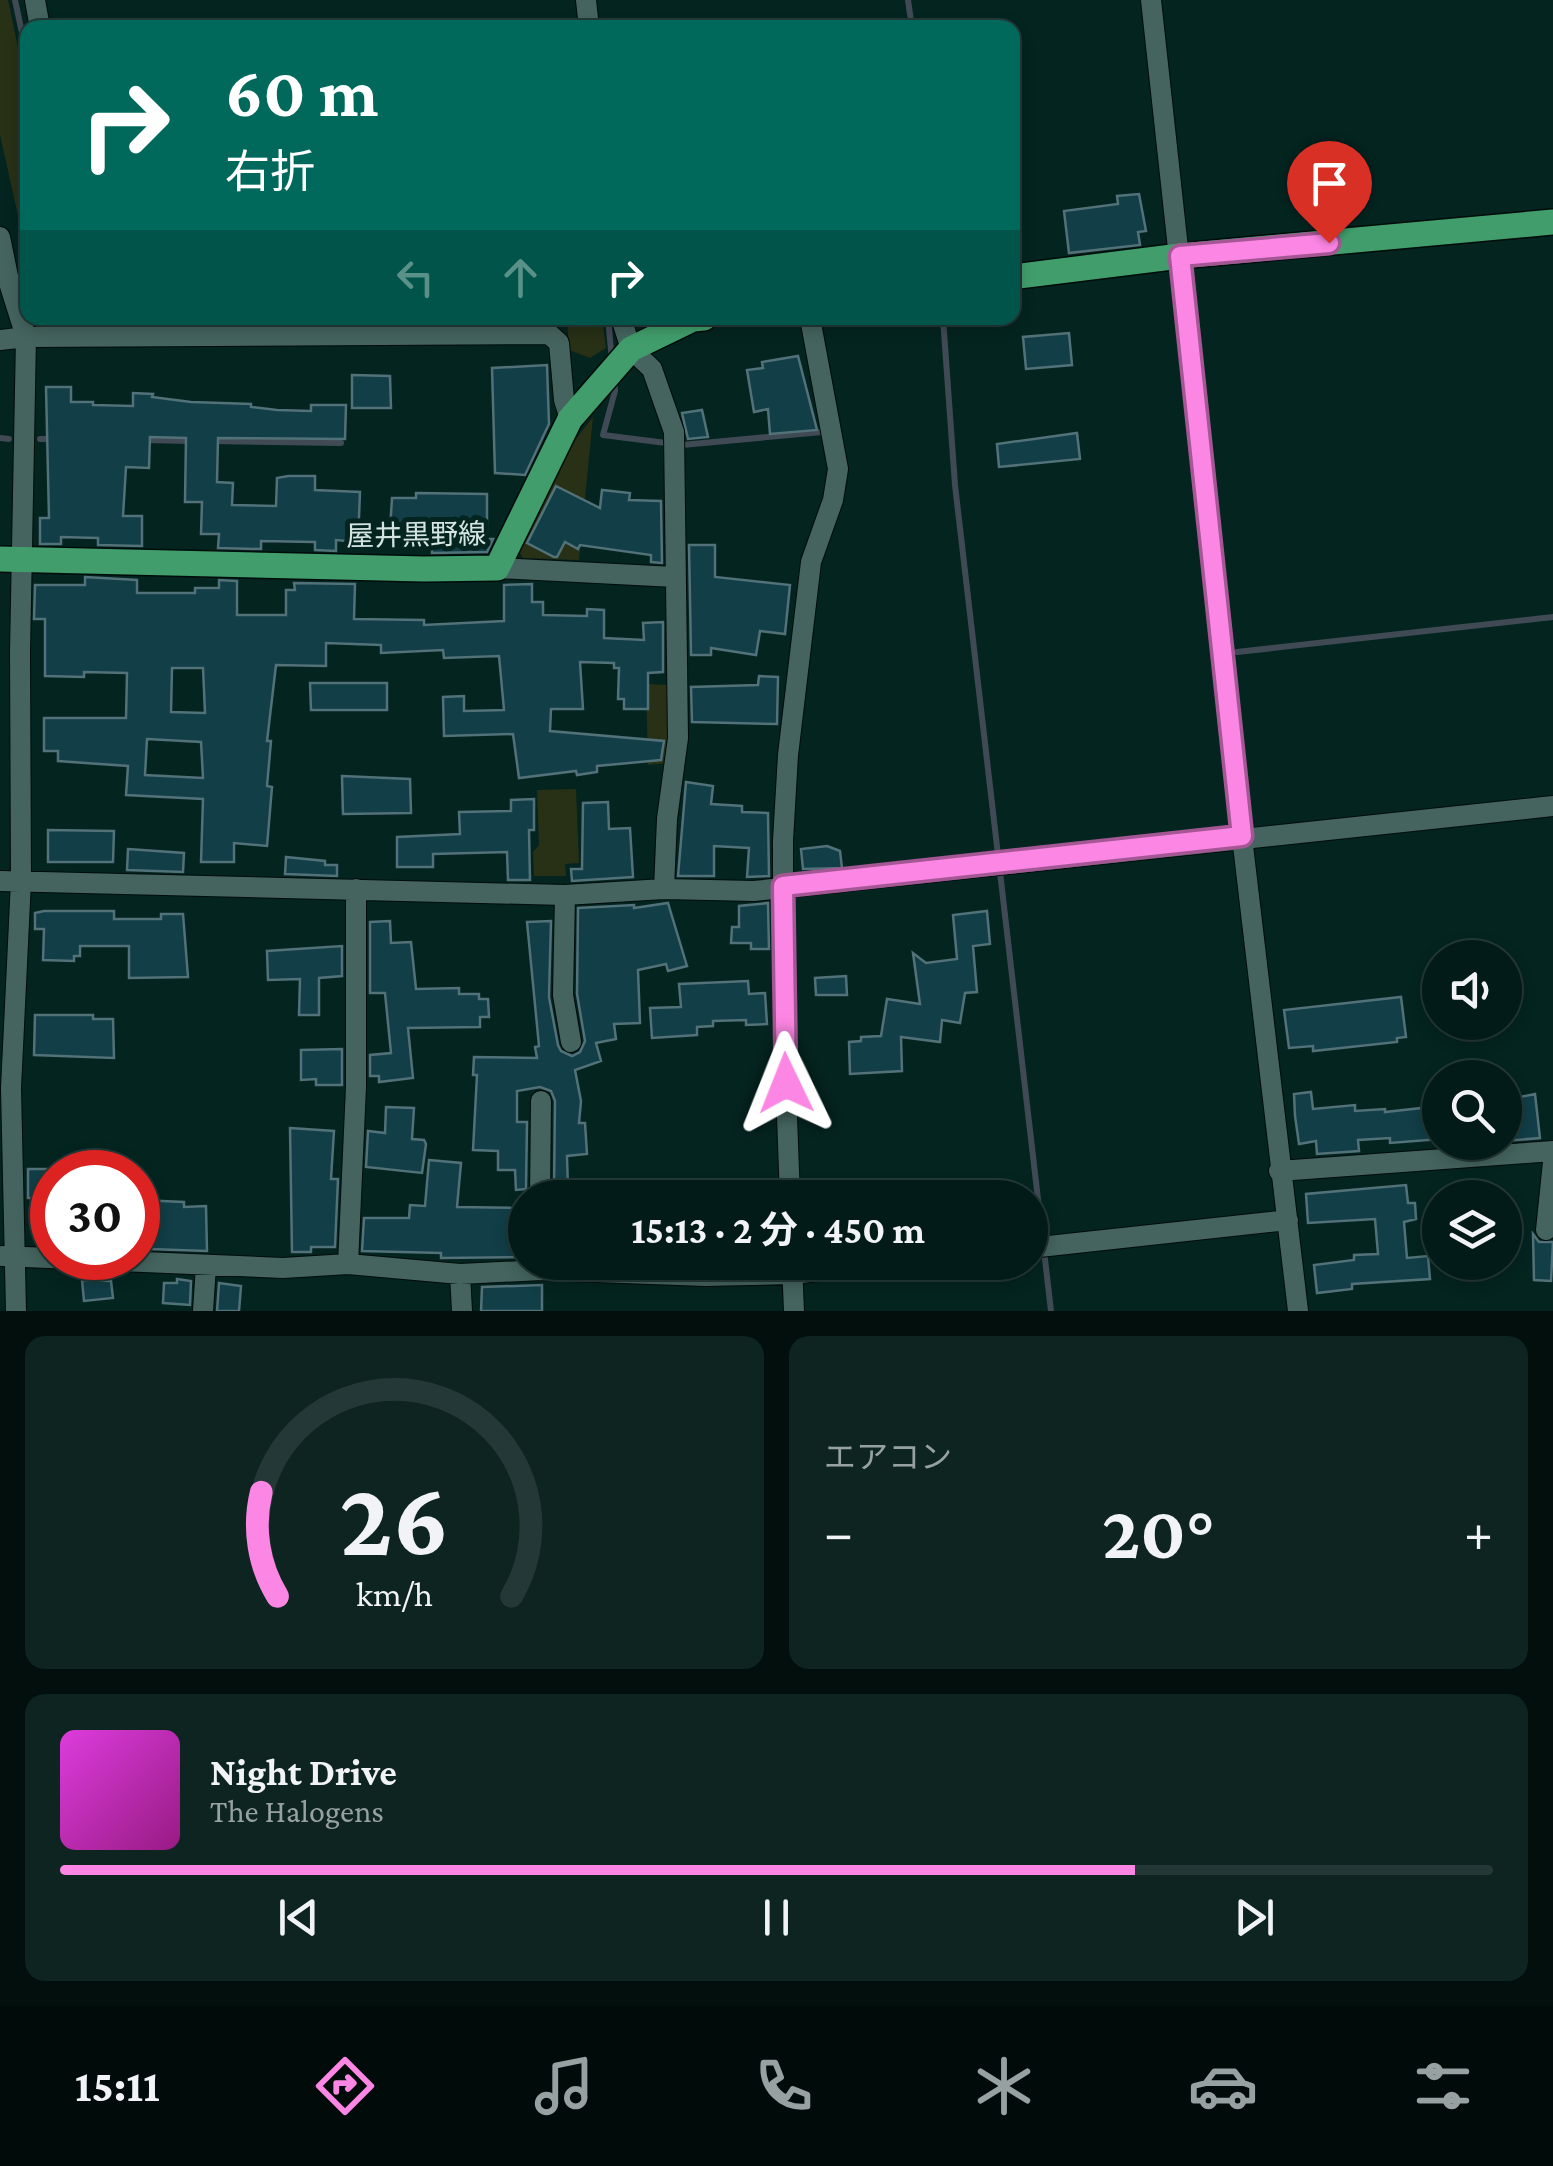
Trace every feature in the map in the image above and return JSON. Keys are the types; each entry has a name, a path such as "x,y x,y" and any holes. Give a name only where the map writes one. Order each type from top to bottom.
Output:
{"main road":[{"path":"1020,276 1180,256 1553,222"},
{"name":"屋井黒野線","path":"11,559 497,568 570,419 631,349 681,325"}],"street":[{"path":"1151,0 1298,1311"},
{"path":"0,237 20,318"},
{"path":"16,1311 6,1256 11,1088 11,559 26,337 22,325"},
{"path":"624,325 631,349 652,369 674,432 678,738 667,819 664,889"},
{"path":"789,1180 783,1007 788,755 811,562 833,500 838,469 811,325"},
{"path":"0,340 549,334 558,343 570,419"},
{"path":"497,568 675,577"},
{"path":"10,881 565,895 664,889 754,890 1553,806"},
{"path":"348,1264 356,1087 356,889"},
{"path":"565,895 563,996 571,1042"},
{"path":"540,1180 542,1100"},
{"path":"1280,1171 1553,1151"},
{"path":"1546,1230 1553,1162"},
{"path":"1048,1246 1288,1220"},
{"path":"6,1256 283,1268 348,1264 460,1274 508,1269"},
{"path":"203,1311 206,1266"},
{"path":"460,1274 462,1311"},
{"path":"793,1280 794,1311"}],"green space":[{"path":"0,0 8,0 20,57 19,220 0,135"},
{"path":"567,325 603,325 606,348 590,358 569,350"},
{"path":"593,417 579,560 523,558 518,549 565,453"},
{"path":"646,684 668,685 671,763 648,765"},
{"path":"576,789 579,863 565,864 566,876 534,876 533,852 539,845 537,790"}],"building":[{"path":"1139,194 1146,231 1138,232 1140,245 1069,253 1064,211 1118,204 1117,196"},
{"path":"1069,333 1072,365 1026,369 1023,337"},
{"path":"798,356 817,430 770,434 768,409 754,412 747,370 763,368 762,362"},
{"path":"547,365 549,424 525,475 495,473 492,368"},
{"path":"352,375 390,376 391,408 352,408"},
{"path":"46,387 71,387 71,402 93,405 133,406 133,393 277,410 311,411 311,405 346,405 345,439 218,438 217,482 233,483 232,505 276,506 277,478 288,476 315,476 315,490 360,492 358,542 336,540 336,551 315,550 315,542 261,541 261,549 218,548 219,534 201,534 202,502 185,502 186,438 150,437 149,468 126,467 123,516 142,516 142,546 98,545 98,538 61,537 61,544 40,544 40,518 49,518"},
{"path":"702,410 708,437 688,439 682,413"},
{"path":"1077,433 1080,459 999,467 997,444"},
{"path":"556,486 600,508 602,490 630,493 629,500 661,501 662,563 651,562 651,555 580,545 578,549 565,542 554,557 527,543"},
{"path":"416,493 487,494 487,539 493,539 487,552 432,553 432,537 390,530 392,498 416,498"},
{"path":"689,545 715,545 715,577 790,585 785,634 760,631 756,655 711,648 711,655 691,655"},
{"path":"85,577 137,580 137,593 195,593 195,588 219,588 219,580 237,581 237,615 286,615 286,590 295,590 294,583 355,584 354,619 424,620 424,625 504,621 504,585 532,584 532,602 543,602 543,615 587,616 587,609 604,610 604,638 644,640 643,623 663,622 663,672 648,673 648,709 624,709 624,699 618,699 619,668 614,668 614,663 580,662 583,709 551,709 550,731 664,741 661,760 597,766 597,772 577,775 576,771 519,778 513,734 444,736 443,697 464,696 464,711 504,710 499,656 444,658 443,650 381,653 381,645 326,643 326,666 276,665 267,741 271,741 267,786 272,787 267,846 234,843 234,862 201,862 203,799 126,795 128,766 58,761 58,751 44,751 44,718 126,718 127,673 45,676 45,619 34,619 35,585 85,585","holes":["172,668 203,668 205,713 171,712","147,739 201,742 203,778 145,775"]},
{"path":"759,676 778,677 777,724 692,722 691,687 758,685"},
{"path":"310,683 387,683 387,710 311,710"},
{"path":"342,776 410,779 411,813 343,814"},
{"path":"686,782 713,786 711,804 742,806 742,812 768,813 769,876 747,877 749,848 714,846 714,876 678,876"},
{"path":"534,799 534,830 529,830 530,880 508,880 507,852 433,854 433,867 397,867 397,837 460,834 459,812 511,811 511,800"},
{"path":"608,802 609,829 630,828 633,877 572,881 571,869 582,869 583,803"},
{"path":"48,830 114,831 113,862 48,862"},
{"path":"827,846 840,851 842,868 803,869 801,849"},
{"path":"128,849 184,853 183,872 127,870"},
{"path":"286,857 337,865 337,876 285,874"},
{"path":"668,903 687,966 668,971 666,964 638,970 640,1023 614,1024 616,1039 596,1043 601,1061 575,1070 581,1101 579,1123 585,1123 587,1154 567,1156 568,1180 554,1180 555,1101 551,1091 540,1087 517,1091 517,1122 527,1122 526,1180 516,1180 515,1170 498,1170 498,1151 473,1150 477,1075 473,1075 474,1057 537,1058 527,922 551,921 549,997 558,1045 572,1056 580,1052 585,1041 577,994 578,908 634,908"},
{"path":"768,903 769,949 751,949 751,943 731,943 732,927 739,927 739,906"},
{"path":"114,911 114,919 161,919 161,914 183,914 188,977 129,978 129,946 80,946 80,956 74,956 74,961 43,960 44,929 35,929 35,913"},
{"path":"987,911 990,944 973,946 977,992 965,993 960,1023 942,1020 940,1042 901,1037 902,1071 850,1074 849,1042 881,1036 887,999 920,1004 913,953 926,963 957,959 953,915"},
{"path":"390,921 391,943 411,942 416,989 459,988 459,994 479,994 479,999 488,999 489,1017 480,1017 480,1027 408,1028 413,1078 379,1082 379,1076 370,1076 370,1055 391,1053 385,993 370,993 370,922"},
{"path":"342,946 342,976 319,978 319,1015 299,1015 300,979 268,980 267,951"},
{"path":"846,976 847,995 816,995 815,978"},
{"path":"748,981 749,994 765,993 767,1024 713,1021 713,1026 697,1027 697,1035 652,1038 650,1008 681,1007 679,984"},
{"path":"1401,997 1406,1037 1397,1038 1397,1042 1313,1051 1313,1046 1289,1048 1284,1010"},
{"path":"35,1015 113,1019 114,1058 34,1055"},
{"path":"342,1049 342,1085 316,1085 316,1079 301,1080 301,1050"},
{"path":"1311,1092 1313,1109 1355,1105 1355,1111 1385,1112 1422,1108 1422,1140 1358,1140 1359,1151 1317,1154 1316,1141 1299,1144 1294,1094"},
{"path":"1535,1094 1540,1138 1522,1140 1522,1097"},
{"path":"386,1107 414,1108 412,1139 424,1140 426,1144 422,1173 366,1167 368,1131 385,1133"},
{"path":"290,1128 334,1131 331,1179 338,1179 335,1247 292,1252"},
{"path":"429,1160 461,1163 457,1207 508,1208 508,1257 441,1258 441,1253 362,1251 364,1218 409,1218 410,1205 425,1206"},
{"path":"1406,1185 1408,1203 1415,1203 1416,1219 1404,1222 1407,1258 1422,1257 1422,1280 1352,1284 1352,1289 1317,1293 1314,1265 1354,1260 1354,1255 1378,1254 1375,1219 1308,1223 1306,1194"},
{"path":"160,1201 184,1202 184,1207 206,1206 207,1251 160,1249"},
{"path":"1533,1234 1539,1242 1553,1242 1551,1281 1534,1280"},
{"path":"177,1279 191,1281 190,1305 163,1303 164,1283 177,1283"},
{"path":"82,1280 111,1281 113,1298 84,1301"},
{"path":"219,1283 241,1286 239,1311 217,1311"},
{"path":"542,1285 542,1311 481,1311 482,1287"}],"waterway":[{"path":"15,0 20,23"},
{"path":"908,0 911,20"},
{"path":"609,325 612,361"},
{"path":"944,325 955,485 1051,1311"},
{"path":"614,378 615,391 603,435 682,445 822,432"},
{"path":"0,438 9,439"},
{"path":"40,439 55,439"},
{"path":"143,440 190,441"},
{"path":"213,441 341,443"},
{"path":"1237,652 1553,617"}],"route":[{"path":"786,1083 783,886 1242,836 1180,256 1329,243"}]}
